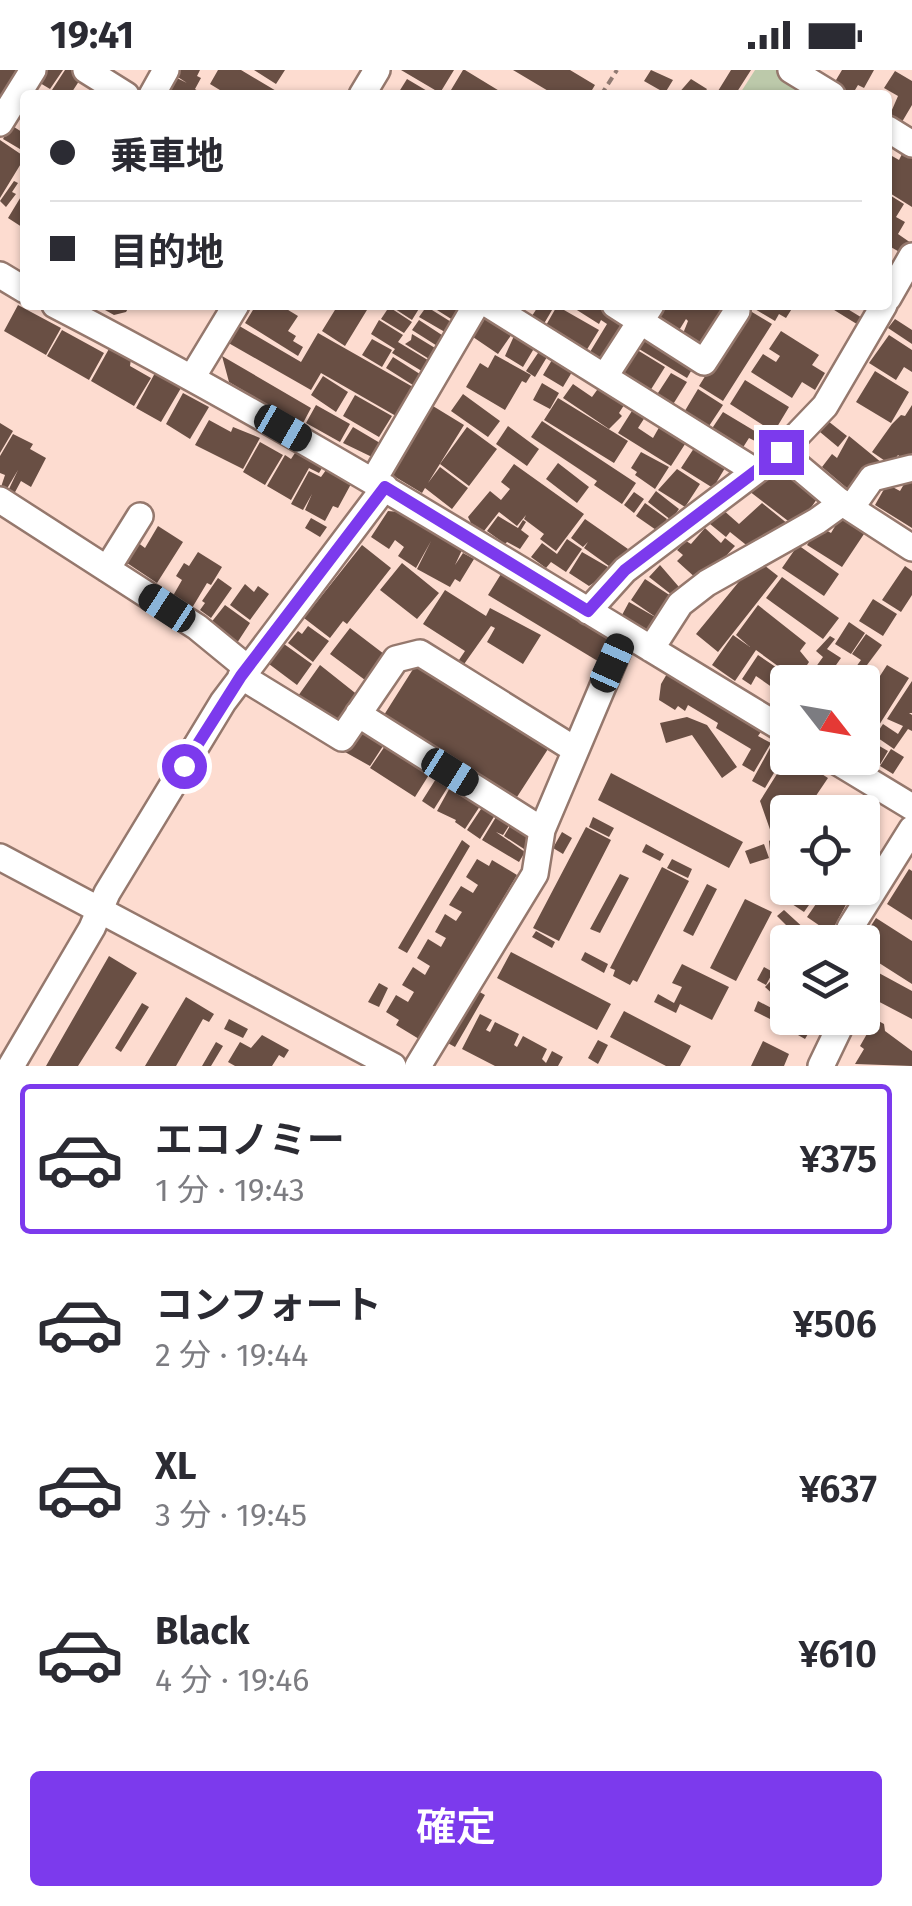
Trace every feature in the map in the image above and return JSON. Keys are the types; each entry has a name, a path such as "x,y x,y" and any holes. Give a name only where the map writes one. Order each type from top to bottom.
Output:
{"street":[{"path":"86,70 118,90"},
{"path":"792,70 824,90"},
{"path":"0,123 20,91"},
{"path":"892,291 912,256"},
{"path":"65,310 193,376 379,484 770,721"},
{"path":"193,376 233,310"},
{"path":"11,1066 107,893 244,672 379,484 476,310"},
{"path":"485,310 606,376 755,472"},
{"path":"588,611 625,570 781,452 825,406 881,310"},
{"path":"606,376 646,313 704,362 737,311"},
{"path":"781,452 846,505 912,548"},
{"path":"651,649 680,604 707,583 846,505 872,478 912,468"},
{"path":"0,500 197,627 244,672 342,738 396,659 420,653 574,749"},
{"path":"107,569 140,516"},
{"path":"418,1066 535,874 542,830 625,634"},
{"path":"358,714 542,830"},
{"path":"858,775 912,807"},
{"path":"852,925 912,829"},
{"path":"0,857 392,1066"},
{"path":"822,1066 836,1035"}],"green space":[{"path":"755,70 780,70 813,90 742,90"}],"building":[{"path":"0,70 19,70 0,103"},
{"path":"48,70 63,70 50,89 40,83"},
{"path":"65,70 83,75 73,90 52,90"},
{"path":"167,70 200,70 196,90 162,90 171,75 187,83"},
{"path":"218,70 241,70 275,90 220,90 210,84"},
{"path":"254,70 285,70 276,84"},
{"path":"401,70 454,70 442,90 435,90"},
{"path":"465,70 498,90 451,90"},
{"path":"513,70 570,70 595,85 592,90 547,90"},
{"path":"651,70 673,80 667,90 644,81"},
{"path":"731,70 751,70 738,90 719,90"},
{"path":"842,70 874,70 864,88 858,85 855,90 842,90 833,85"},
{"path":"895,71 912,81 912,105 899,127 892,122 898,96 884,88"},
{"path":"407,79 426,90 400,90"},
{"path":"691,79 707,89 706,90 681,90"},
{"path":"11,125 20,131 20,149 3,139"},
{"path":"0,140 20,154 20,165 0,198"},
{"path":"907,144 912,147 912,207 892,194 892,156 899,160"},
{"path":"14,181 18,183 12,192 16,194 6,207 0,201"},
{"path":"892,196 904,204 896,217 905,222 898,234 911,243 903,254 892,248"},
{"path":"20,198 20,226 8,218"},
{"path":"18,305 20,310 61,328 46,355 4,331"},
{"path":"105,310 127,310 126,312 114,315"},
{"path":"253,310 288,310 298,316 288,331 296,336 293,341 303,347 298,356 245,323"},
{"path":"335,310 367,310 345,346 322,331"},
{"path":"387,310 394,310 412,322 404,333 381,319"},
{"path":"397,310 418,310 412,320"},
{"path":"424,310 432,310 456,325 450,335 419,317"},
{"path":"437,310 463,310 456,322"},
{"path":"536,310 552,310 542,327 530,319"},
{"path":"555,310 564,310 599,330 586,351 545,327"},
{"path":"577,310 615,310 632,320 606,361 590,352 607,324 601,320 599,324"},
{"path":"660,310 727,310 703,349 682,336 686,319 678,332 655,318"},
{"path":"746,310 772,324 723,401 699,386"},
{"path":"756,310 791,310 786,318 779,314 775,321"},
{"path":"834,310 849,310 864,319 860,326"},
{"path":"488,314 514,331 498,354 473,337"},
{"path":"895,319 912,330 912,344 888,328"},
{"path":"379,320 403,335 398,342 431,362 425,373 392,353 395,349 371,334"},
{"path":"419,320 448,339 442,349 412,330"},
{"path":"236,324 301,362 318,333 413,387 396,416 321,373 311,390 225,341"},
{"path":"518,327 539,340 523,367 505,356"},
{"path":"646,327 698,359 687,378 634,346"},
{"path":"62,330 104,353 89,380 47,356"},
{"path":"781,331 819,355 812,365 825,373 815,390 802,382 792,398 751,372 763,354 776,362 780,356 769,349"},
{"path":"412,334 440,351 434,362 405,344"},
{"path":"889,335 912,350 912,372 904,367 896,380 869,363"},
{"path":"372,339 392,350 382,367 362,355"},
{"path":"110,347 131,359 130,366 151,378 134,406 91,381"},
{"path":"542,347 550,352 535,377 526,371"},
{"path":"634,348 665,367 650,391 619,372"},
{"path":"495,355 531,375 526,383 522,381 505,410 466,387 480,363 488,368"},
{"path":"555,355 575,367 563,387 543,375"},
{"path":"222,356 311,408 302,425 229,382"},
{"path":"393,357 423,376 416,387 386,368"},
{"path":"875,371 909,392 891,423 856,402"},
{"path":"155,373 181,388 161,422 136,408"},
{"path":"671,373 687,382 672,406 656,396"},
{"path":"323,376 348,392 336,412 311,395"},
{"path":"605,379 626,402 619,413 622,416 609,429 563,398 573,384 592,397"},
{"path":"745,380 789,407 774,432 730,404"},
{"path":"542,383 559,393 550,409 533,400"},
{"path":"698,389 723,405 707,429 683,414"},
{"path":"183,393 209,407 190,439 166,424"},
{"path":"463,394 500,421 488,437 451,411"},
{"path":"355,395 392,416 379,437 343,416"},
{"path":"558,398 628,441 614,463 544,420"},
{"path":"428,403 464,425 428,483 440,467 468,488 452,509 425,488 422,493 387,472"},
{"path":"637,403 649,411 638,428 653,438 665,417 687,441 671,466 618,433"},
{"path":"316,405 350,424 340,442 306,423"},
{"path":"912,405 912,453 904,460 898,455 891,465 872,452"},
{"path":"723,412 763,436 759,443 749,438 742,449 711,430"},
{"path":"209,420 231,432 233,427 260,438 243,469 195,445"},
{"path":"542,421 636,483 622,504 594,485 597,481 531,437"},
{"path":"828,421 847,436 838,447 820,432"},
{"path":"0,423 13,431 0,453"},
{"path":"508,426 539,449 527,466 496,444"},
{"path":"353,427 380,443 372,457 343,443"},
{"path":"467,427 497,449 469,486 440,464"},
{"path":"13,434 33,444 30,449 46,458 31,487 21,481 14,494 8,491 18,470 5,492 0,490 5,475 0,473 0,456"},
{"path":"849,436 882,463 854,494 822,467 832,454 837,458"},
{"path":"700,439 735,461 729,471 725,468 713,488 681,468"},
{"path":"260,442 283,455 265,485 243,472"},
{"path":"641,452 669,467 655,489 631,468"},
{"path":"295,453 322,468 319,473 309,468 291,500 267,486 285,455 291,459"},
{"path":"558,463 589,487 577,503 546,479"},
{"path":"514,464 584,514 556,551 540,539 544,534 524,519 526,515 517,526 499,512 484,531 468,517 490,491 501,500 510,489 501,482"},
{"path":"778,467 787,467 827,498 823,504 817,499 810,509 818,515 796,527 749,491"},
{"path":"677,469 700,484 685,507 658,490"},
{"path":"326,470 351,484 338,508 333,506 325,521 305,510 312,494 303,510 291,504 309,471 321,477"},
{"path":"907,479 912,482 912,528 875,505 887,484 900,491"},
{"path":"656,491 679,509 671,520 648,502"},
{"path":"634,492 644,499 634,513 624,505"},
{"path":"645,503 667,519 659,532 636,516"},
{"path":"762,503 788,524 778,537 771,532 755,552 730,532 726,537 710,524 722,509 739,524"},
{"path":"388,511 399,512 462,550 455,565 463,553 474,559 460,582 455,579 450,587 417,569 431,541 416,568 398,556 404,547 395,540 389,549 371,537"},
{"path":"498,516 518,528 523,520 526,522 521,530 529,536 520,549 487,531"},
{"path":"311,518 327,527 320,537 305,528"},
{"path":"840,518 864,534 842,567 807,545 816,532 820,535 824,529 831,533"},
{"path":"585,519 628,549 613,569 584,548 588,542 583,547 571,538"},
{"path":"158,526 183,542 157,583 124,561 137,542 145,548"},
{"path":"705,528 721,543 725,538 735,546 706,578 698,580 677,561 683,555 677,550 686,541 691,544"},
{"path":"567,539 582,549 566,572 551,562 546,568 531,557 542,543 557,554"},
{"path":"362,545 391,568 347,624 343,621 330,638 304,618"},
{"path":"798,545 839,574 824,596 782,568"},
{"path":"198,552 222,567 189,613 170,601 182,580 176,576"},
{"path":"582,552 608,567 589,586 569,573"},
{"path":"760,562 778,576 718,652 696,634 751,567"},
{"path":"402,563 439,593 417,619 380,590"},
{"path":"660,565 679,587 672,595 649,577"},
{"path":"905,566 912,571 912,595 901,612 882,600"},
{"path":"501,574 607,638 601,663 488,595"},
{"path":"782,577 839,618 823,639 766,598"},
{"path":"218,578 232,588 211,618 200,610"},
{"path":"645,579 677,600 655,634 622,615 629,602 657,618 631,600"},
{"path":"245,584 254,592 258,586 269,594 250,620 230,605"},
{"path":"445,590 486,616 490,608 541,635 523,664 487,642 495,628 491,626 462,667 457,663 465,651 423,624"},
{"path":"873,599 897,614 883,636 859,621"},
{"path":"225,605 250,623 237,643 210,624"},
{"path":"758,605 806,643 800,651 809,662 776,665 756,650 735,681 712,665 733,635 750,647 736,635"},
{"path":"849,622 865,633 851,654 835,644"},
{"path":"308,626 329,641 313,662 288,643"},
{"path":"350,628 384,654 365,680 330,654"},
{"path":"866,634 882,645 867,665 857,665 861,660 852,654"},
{"path":"830,636 835,639 827,649 841,658 836,665 817,665 823,657 816,651"},
{"path":"284,644 312,664 297,685 269,664"},
{"path":"758,655 773,665 770,686 756,676 751,685 742,679"},
{"path":"320,665 359,696 341,719 332,720 298,696"},
{"path":"887,665 909,678 880,724 880,676"},
{"path":"415,666 548,749 517,797 384,715"},
{"path":"668,672 763,729 758,736 770,745 754,772 742,765 751,749 688,705 685,711 678,706 675,710 659,700"},
{"path":"912,681 912,731 908,729 894,749 880,739 880,728 883,724 898,734 903,726 887,719"},
{"path":"687,717 707,725 737,767 722,778 692,735 666,743 660,723"},
{"path":"363,730 385,743 370,766 345,752"},
{"path":"387,743 432,770 415,797 370,768"},
{"path":"880,746 888,751 880,765"},
{"path":"770,748 773,775 765,788 752,781"},
{"path":"891,749 904,757 893,774 880,766"},
{"path":"611,773 743,842 729,868 598,800"},
{"path":"439,774 451,782 434,809 422,801"},
{"path":"776,775 828,778 816,795 770,795 770,829 760,801"},
{"path":"453,782 482,803 465,829 437,811"},
{"path":"485,803 497,812 480,839 467,830"},
{"path":"499,812 512,821 503,835 496,832 525,852 519,862 482,840"},
{"path":"593,817 614,828 609,837 589,827"},
{"path":"513,821 528,830 524,849 504,836"},
{"path":"586,827 611,840 559,941 533,928"},
{"path":"562,832 572,838 563,854 553,848"},
{"path":"462,840 470,846 407,953 398,948"},
{"path":"646,844 664,854 660,861 642,852"},
{"path":"764,844 769,858 750,864 745,851"},
{"path":"477,859 489,866 492,860 517,875 419,1039 396,1025 399,1020 386,1012 396,995 408,1002 414,992 402,985 413,967 425,975 430,966 417,958 428,939 441,947 446,938 435,932 445,914 456,921 462,912 449,905 461,886 473,893 478,885 466,877"},
{"path":"672,859 692,869 688,878 667,868"},
{"path":"662,867 689,881 637,982 633,980 630,985 613,976 615,970 610,968"},
{"path":"909,869 912,871 912,920 887,904"},
{"path":"620,874 629,878 600,933 590,929"},
{"path":"707,884 717,889 693,936 683,931"},
{"path":"745,899 772,912 736,981 710,968"},
{"path":"815,905 846,905 835,925 819,925 807,917"},
{"path":"784,910 800,925 786,925 777,916"},
{"path":"876,918 912,941 912,984 880,964 880,925 872,925"},
{"path":"536,931 555,942 552,948 532,937"},
{"path":"511,952 611,1004 597,1030 497,978"},
{"path":"585,952 608,964 604,973 581,960"},
{"path":"109,956 137,973 78,1066 46,1066"},
{"path":"682,964 729,987 712,1020 680,1004 676,1013 654,1002 658,994 674,1003 682,987 672,983"},
{"path":"764,967 770,970 766,985 757,980"},
{"path":"880,974 912,991 912,1019 880,1002"},
{"path":"379,983 388,988 379,1007 368,1002"},
{"path":"476,990 485,995 455,1047 446,1042"},
{"path":"186,997 214,1014 209,1022 203,1019 176,1066 145,1066"},
{"path":"758,1001 770,1007 770,1019 754,1011"},
{"path":"142,1003 149,1007 121,1052 115,1048"},
{"path":"624,1011 691,1046 680,1066 666,1066 610,1037"},
{"path":"480,1014 492,1020 486,1030 490,1032 495,1022 519,1034 514,1045 517,1047 523,1036 547,1049 542,1059 546,1063 552,1051 563,1057 558,1066 495,1066 462,1049"},
{"path":"229,1019 248,1029 243,1038 224,1029"},
{"path":"880,1022 885,1031 912,1051 912,1066 855,1064 864,1049 860,1046 866,1035 880,1035"},
{"path":"262,1035 289,1050 284,1058 279,1055 272,1066 235,1066 228,1062 240,1042 251,1048"},
{"path":"598,1040 608,1045 598,1064 588,1058"},
{"path":"763,1041 789,1054 784,1066 751,1066"},
{"path":"216,1042 223,1046 211,1066 202,1066"}],"route":[{"path":"184,766 241,676 385,487 588,611 625,570 781,452"}]}
